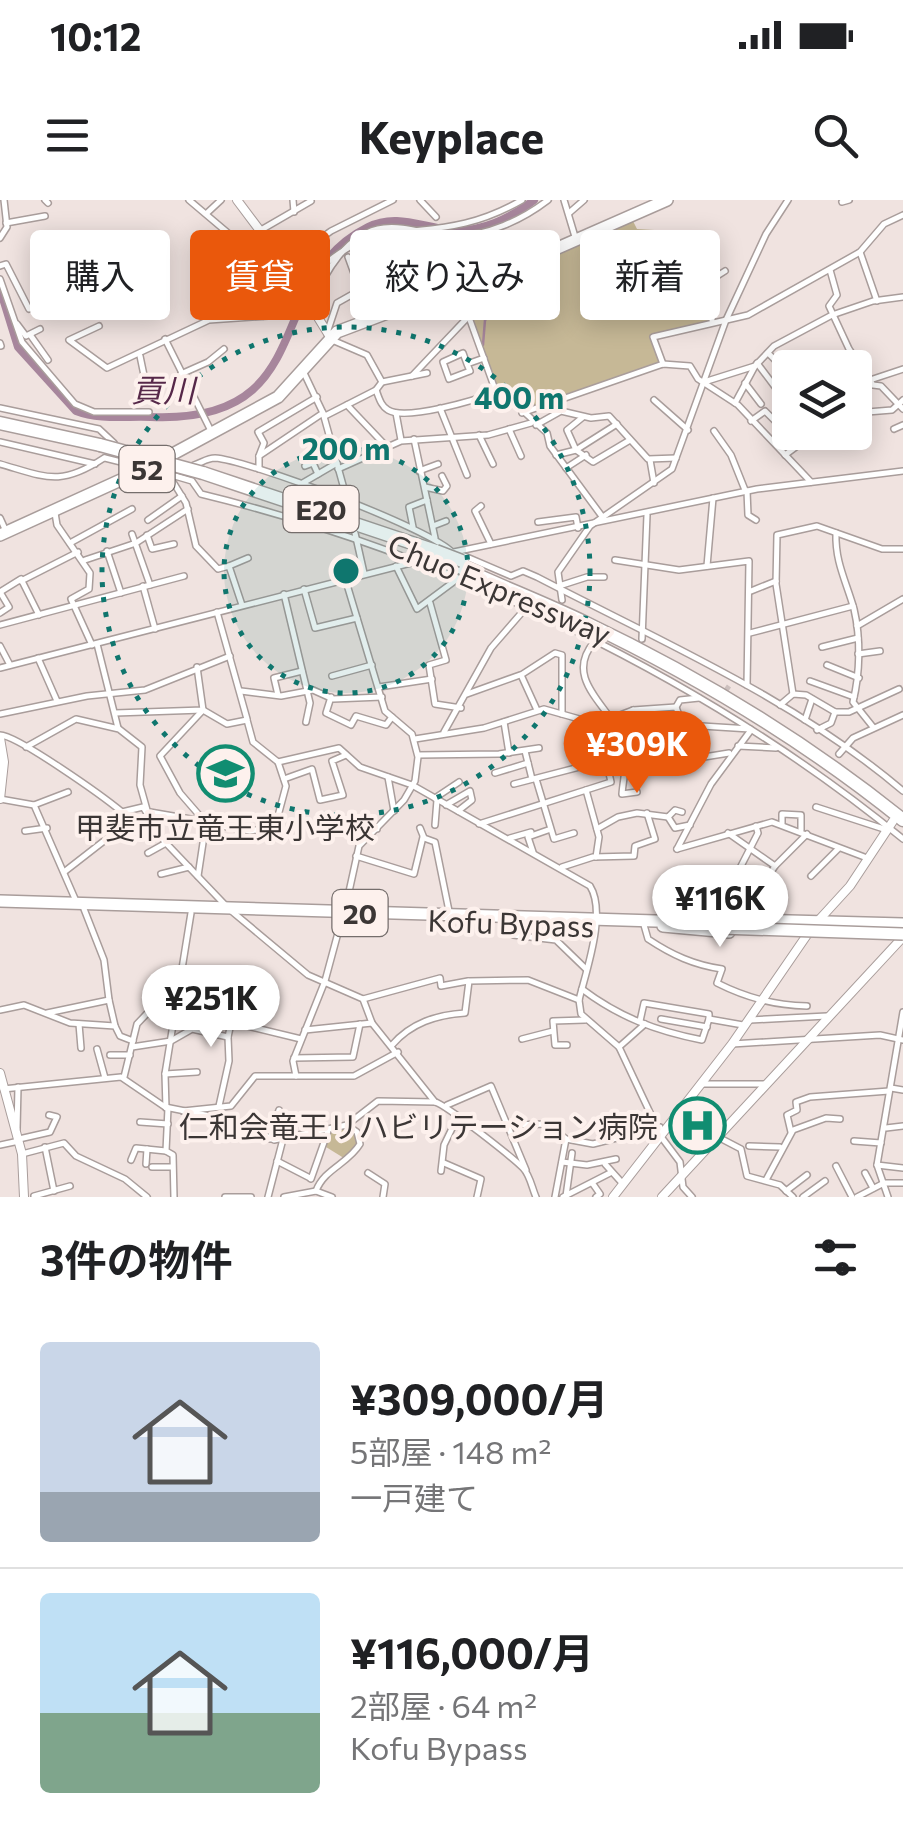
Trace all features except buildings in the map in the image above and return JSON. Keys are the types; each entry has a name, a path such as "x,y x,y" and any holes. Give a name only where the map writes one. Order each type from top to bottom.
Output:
{"highway":[{"name":"52","path":"560,247 644,204 667,200"},
{"name":"52","path":"3,533 148,468 288,391 329,335 367,320"},
{"name":"Chuo Expressway","path":"0,426 100,455 203,476 455,557 718,692 800,744 895,822"},
{"name":"Kofu Bypass","path":"2,902 902,935"},
{"name":"Kofu Bypass","path":"81,906 233,912"},
{"name":"Kofu Bypass","path":"343,915 450,914 668,924"},
{"path":"668,924 818,921 902,935"},
{"path":"668,924 806,935 902,935"}],"street":[{"path":"0,238 6,223 4,200"},
{"path":"189,200 222,230"},
{"path":"207,213 221,200"},
{"path":"237,200 261,230 310,201"},
{"path":"293,200 294,212"},
{"path":"330,232 393,200"},
{"path":"420,200 433,219 469,221 522,200"},
{"path":"330,270 339,254 368,233 384,228 452,237 471,234 514,222 548,200"},
{"path":"565,200 576,241"},
{"path":"569,214 584,200"},
{"path":"562,600 558,572 590,526 672,469 726,320 766,234 788,200"},
{"path":"720,320 748,315 860,252 884,224 903,215"},
{"path":"6,223 45,216"},
{"path":"338,239 381,216"},
{"path":"860,252 878,300"},
{"path":"348,257 350,261"},
{"path":"0,266 6,264 29,308"},
{"path":"830,269 837,295 830,302 832,315 852,350"},
{"path":"720,274 725,271"},
{"path":"0,279 22,342 40,368 81,409 150,412"},
{"path":"329,335 337,303 350,297"},
{"path":"735,403 756,364 768,352 832,315 878,300 903,297"},
{"path":"100,326 70,340 107,368 140,356 165,339 209,320"},
{"path":"321,320 329,335 366,355 382,382"},
{"path":"412,376 466,320"},
{"path":"469,320 496,392"},
{"path":"663,364 653,336 712,320"},
{"path":"15,322 48,360"},
{"path":"31,336 40,329"},
{"path":"165,339 213,433"},
{"path":"181,374 208,362 224,349"},
{"path":"463,352 467,364 470,371 449,379 443,362 463,352"},
{"path":"768,352 772,356"},
{"path":"140,356 146,385"},
{"path":"467,364 484,358"},
{"path":"522,413 663,364 690,366 704,382 735,403 811,482"},
{"path":"704,382 756,364"},
{"path":"756,364 772,385"},
{"path":"872,379 903,369"},
{"path":"304,373 324,414 350,514"},
{"path":"260,456 324,414 376,390 382,382 427,373"},
{"path":"872,382 901,404 892,410 872,412"},
{"path":"745,383 761,404"},
{"path":"376,390 384,407 396,413 440,408 496,392 508,396 547,434 556,456 602,516 612,523"},
{"path":"259,468 264,443 258,432 317,397"},
{"path":"654,400 688,430"},
{"path":"347,405 386,446"},
{"path":"0,408 99,429 113,442 198,466 209,458 259,468 412,527 434,548"},
{"path":"440,408 467,475"},
{"path":"751,421 766,411 772,418"},
{"path":"298,486 401,441 478,435 533,424 560,412 583,417 609,416 650,460 654,483"},
{"path":"396,413 401,441"},
{"path":"583,417 567,430 576,450 594,462 630,440"},
{"path":"556,456 576,450 617,424"},
{"path":"894,430 903,425"},
{"path":"506,456 520,454 509,429"},
{"path":"714,432 731,455 746,491 748,515 756,520"},
{"path":"478,435 493,464"},
{"path":"414,439 434,548"},
{"path":"0,442 100,455 168,474 192,482 201,494 359,544 456,580 594,642 716,707 895,822 903,838"},
{"path":"0,464 47,480 75,474 100,455 124,446"},
{"path":"785,455 792,450"},
{"path":"566,468 586,455"},
{"path":"650,460 677,458"},
{"path":"305,466 313,463 318,474"},
{"path":"419,470 438,464"},
{"path":"0,668 408,561 455,557 492,544 612,523 746,491 903,471"},
{"path":"168,474 188,508 196,546 218,569 248,558"},
{"path":"425,487 444,491 442,476"},
{"path":"148,520 182,496"},
{"path":"706,566 713,498"},
{"path":"412,527 409,507 427,500"},
{"path":"480,506 474,511 492,544"},
{"path":"85,560 136,543 188,508"},
{"path":"70,543 132,509"},
{"path":"54,510 57,526 85,560 92,580 89,589 71,599 94,644 119,729"},
{"path":"642,639 646,515"},
{"path":"538,522 576,517 578,528"},
{"path":"0,518 3,533"},
{"path":"433,526 446,521"},
{"path":"793,694 776,581 776,535 810,526 882,549 903,549"},
{"path":"355,533 364,573"},
{"path":"836,533 835,558 857,626 856,707 873,727"},
{"path":"132,534 155,629"},
{"path":"148,535 152,548 174,544"},
{"path":"107,551 121,593"},
{"path":"0,613 10,607 0,592 78,552"},
{"path":"455,557 512,576 523,572 643,628 806,720 840,750 903,791"},
{"path":"615,560 679,570 749,561 747,685"},
{"path":"396,564 417,609 456,580"},
{"path":"229,566 242,606"},
{"path":"0,625 184,576"},
{"path":"560,588 587,577 604,577"},
{"path":"296,1076 294,1058 325,981 356,856 412,785 418,754 415,739 392,717 382,697 345,578"},
{"path":"22,581 40,615"},
{"path":"750,592 776,581"},
{"path":"304,589 315,628 357,618"},
{"path":"284,594 310,703 306,722"},
{"path":"857,626 903,600"},
{"path":"430,603 446,660 428,665 435,704 461,708"},
{"path":"749,633 853,606"},
{"path":"444,732 461,708 491,648 524,610"},
{"path":"64,872 118,830 111,818 122,812 149,811 250,831 275,828 284,779 278,762 253,742 217,612"},
{"path":"561,627 562,618"},
{"path":"822,647 858,638"},
{"path":"594,642 584,654 584,680 625,744 622,794 637,792"},
{"path":"0,646 10,666"},
{"path":"858,654 880,652"},
{"path":"467,694 520,674 549,655 562,655 562,716"},
{"path":"0,714 156,686 230,656"},
{"path":"641,666 642,657"},
{"path":"38,658 58,702"},
{"path":"332,676 372,665"},
{"path":"827,665 833,671 858,678"},
{"path":"197,667 203,710"},
{"path":"278,695 274,678 302,671"},
{"path":"520,674 537,710"},
{"path":"728,686 734,678"},
{"path":"379,688 432,679"},
{"path":"810,681 854,696"},
{"path":"793,694 835,712 899,689"},
{"path":"241,691 382,697"},
{"path":"780,705 793,694"},
{"path":"331,697 326,713 350,725 356,716 378,726 386,725 392,717"},
{"path":"676,706 680,700 700,698"},
{"path":"716,707 720,699"},
{"path":"806,720 812,699"},
{"path":"415,739 504,722 537,710 584,724 612,721 634,710 676,706"},
{"path":"676,706 684,729"},
{"path":"115,713 203,710 227,724 247,720"},
{"path":"198,876 205,822 180,793 160,756 203,710"},
{"path":"634,710 644,739"},
{"path":"817,730 830,723 835,712"},
{"path":"840,750 873,727 903,714"},
{"path":"26,748 76,719 119,729 142,747 141,790 166,843 233,912 308,975 362,999 440,978 441,986 528,980 579,1000"},
{"path":"504,722 509,752"},
{"path":"625,744 684,729 751,730"},
{"path":"588,765 580,739 616,730"},
{"path":"751,730 700,802 677,849 756,825 782,824 868,859"},
{"path":"68,792 34,804 0,799 0,736 10,735 77,776 122,812"},
{"path":"738,746 779,748"},
{"path":"278,762 339,748 360,767 412,785 562,867 594,892 594,922 579,1000 585,1020 619,1048 662,1138 674,1149 684,1187 692,1197"},
{"path":"418,754 539,748"},
{"path":"524,751 548,830 554,839 574,833"},
{"path":"624,770 732,753"},
{"path":"284,779 312,770 320,800 343,795 332,761 346,755"},
{"path":"514,784 624,756"},
{"path":"480,824 612,782 606,760"},
{"path":"495,774 528,763"},
{"path":"388,777 394,811"},
{"path":"436,799 460,782"},
{"path":"586,790 596,829 596,857"},
{"path":"446,805 470,791 472,800 458,812"},
{"path":"435,825 436,799"},
{"path":"34,804 104,960 114,1026 132,1048"},
{"path":"816,807 895,822"},
{"path":"668,817 675,810 682,812"},
{"path":"596,829 618,816 647,814 668,817 675,828 690,825"},
{"path":"562,867 596,857 632,857 635,846 655,838 647,814"},
{"path":"756,825 758,834 739,870 764,883 804,832 802,815 782,814 782,824"},
{"path":"613,1197 662,1138 806,935 895,822"},
{"path":"25,831 47,828"},
{"path":"356,856 414,874 423,837 420,828"},
{"path":"326,829 377,829"},
{"path":"534,853 528,838 548,830"},
{"path":"507,839 532,832"},
{"path":"728,833 775,866"},
{"path":"423,837 435,842 450,914"},
{"path":"148,854 166,843"},
{"path":"811,876 838,849"},
{"path":"162,874 189,867"},
{"path":"166,1151 165,1074 191,913"},
{"path":"511,922 513,935 556,940 586,968"},
{"path":"644,925 652,943 688,963 722,969 717,982 763,1000 807,1006"},
{"path":"662,1197 902,935"},
{"path":"392,1046 406,1029 445,1014 465,1013 470,981"},
{"path":"179,984 214,996 237,996 219,1106"},
{"path":"124,1078 137,1024 179,984"},
{"path":"582,989 615,1014 642,1022 659,1030 702,1040 709,1014 644,1003 642,1022 619,1048"},
{"path":"362,999 372,1023 436,1102"},
{"path":"44,1014 109,1000"},
{"path":"0,1010 24,1004 78,1024 114,1026"},
{"path":"659,1030 663,1006"},
{"path":"888,1197 877,1165 903,1012"},
{"path":"709,1019 747,1023 830,1016"},
{"path":"661,1019 708,1027"},
{"path":"568,1045 555,1045 552,1020 585,1020"},
{"path":"231,1022 301,1039"},
{"path":"304,1030 372,1023"},
{"path":"78,1024 81,1048"},
{"path":"294,1058 354,1056 360,1024"},
{"path":"110,1055 170,1041 192,1029 228,1037"},
{"path":"522,1039 554,1031"},
{"path":"732,1044 880,1035 900,1040"},
{"path":"96,1048 105,1078"},
{"path":"177,1112 237,1102 255,1076 354,1076 398,1052"},
{"path":"165,1074 198,1072"},
{"path":"0,1073 22,1154 24,1197"},
{"path":"3,1088 124,1078 167,1108 235,1121 270,1140 347,1125 378,1102 436,1102 447,1105 527,1172"},
{"path":"702,1084 767,1084"},
{"path":"447,1105 490,1086 536,1197"},
{"path":"18,1087 18,1138"},
{"path":"791,1132 787,1115 798,1110 796,1102 810,1097 903,1090"},
{"path":"210,1106 210,1117"},
{"path":"270,1140 279,1110"},
{"path":"0,1145 50,1132 57,1117 49,1115"},
{"path":"442,1171 444,1145 458,1116"},
{"path":"766,1180 791,1132 826,1118 840,1119"},
{"path":"140,1122 168,1124"},
{"path":"509,1125 548,1124 566,1139 594,1144 660,1127"},
{"path":"284,1197 317,1188 323,1176 350,1158 360,1144 357,1132 347,1125"},
{"path":"884,1128 903,1126"},
{"path":"311,1179 328,1130"},
{"path":"718,1136 741,1150 748,1176 766,1180 793,1197"},
{"path":"268,1197 282,1139"},
{"path":"555,1197 566,1139"},
{"path":"854,1141 882,1142"},
{"path":"22,1154 64,1143 76,1156 125,1180 147,1197"},
{"path":"748,1146 780,1147"},
{"path":"45,1147 54,1191"},
{"path":"132,1160 136,1148 166,1151 173,1156 174,1197"},
{"path":"148,1149 149,1166 172,1168"},
{"path":"572,1152 564,1196 576,1194 610,1173"},
{"path":"562,1162 605,1164 616,1159"},
{"path":"277,1161 311,1179 332,1197"},
{"path":"444,1163 480,1180 477,1197"},
{"path":"605,1164 625,1185"},
{"path":"877,1165 903,1168"},
{"path":"836,1166 855,1197 882,1184 903,1183"},
{"path":"865,1172 873,1188"},
{"path":"368,1173 385,1184 383,1197"},
{"path":"786,1191 808,1175"},
{"path":"804,1197 812,1192 810,1188 825,1181"},
{"path":"593,1184 600,1194 596,1197"},
{"path":"34,1196 70,1186"},
{"path":"129,1197 136,1190"},
{"path":"225,1196 251,1197"}],"shaded area":[{"path":"632,219 637,229 654,230 604,230"},
{"path":"580,240 580,320 711,320 652,336 661,363 523,411 498,390 473,320 560,320 560,248"},
{"path":"347,1126 357,1132 358,1143 347,1160 326,1147 330,1133"}],"waterway":[{"name":"貢川","path":"0,289 18,347 76,411 113,417 205,413 242,398 267,374 313,280 335,251 368,227 399,221 450,230 473,229 505,218 534,200"},
{"path":"483,345 485,320"}],"tunnel":[{"path":"722,696 729,686"}],"place":[{"name":"甲斐市立竜王東小学校","path":"225,774"},
{"name":"仁和会竜王リハビリテーション病院","path":"697,1125"}]}
